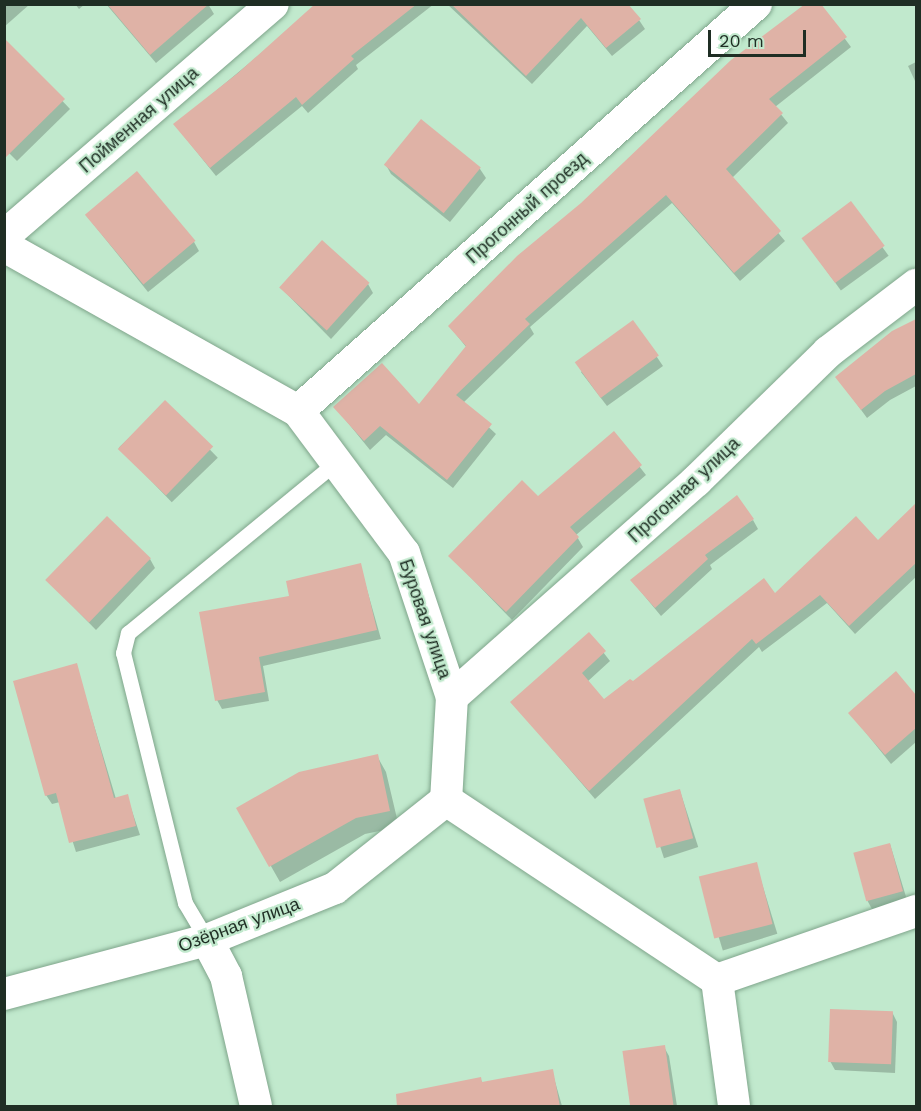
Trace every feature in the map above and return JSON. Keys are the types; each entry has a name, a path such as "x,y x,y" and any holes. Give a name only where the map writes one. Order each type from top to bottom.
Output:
{"street":[{"name":"Пойменная улица","path":"4,236 273,4"},
{"name":"Прогонный проезд","path":"298,411 756,4"},
{"name":"Буровая улица","path":"4,246 298,411 404,553 452,697 446,800"},
{"name":"Прогонная улица","path":"452,697 696,481 828,352 916,285"},
{"name":"Озёрная улица","path":"4,994 207,940 335,888 446,800"},
{"path":"446,800 717,980 734,1107"},
{"path":"717,980 916,912"},
{"path":"207,940 226,976 256,1107"}],"lane":[{"path":"207,940 185,903 123,653 128,633 335,463"}],"building":[{"path":"107,4 209,4 150,55"},
{"path":"315,4 417,4 351,56 354,59 302,105 296,97 210,168 173,124 238,73"},
{"path":"451,4 628,4 641,19 606,48 581,18 526,76"},
{"path":"805,4 821,4 847,37 769,99 783,113 726,169 781,231 734,273 666,195 525,319 530,324 456,395 492,424 447,480 380,426 364,441 333,407 382,363 419,404 466,346 448,326 517,256 581,203 731,60"},
{"path":"4,38 65,99 4,159"},
{"path":"421,119 481,167 444,213 384,165"},
{"path":"137,171 195,241 143,284 85,215"},
{"path":"851,201 885,246 835,283 801,238"},
{"path":"322,240 370,283 327,330 279,288"},
{"path":"916,319 916,374 885,391 861,410 835,377 892,331"},
{"path":"633,320 659,356 601,398 575,362"},
{"path":"165,400 213,447 166,495 118,449"},
{"path":"614,431 642,465 570,527 579,537 506,612 448,556 522,480 538,496"},
{"path":"737,495 754,519 705,555 708,559 655,608 630,580"},
{"path":"916,503 916,563 849,626 820,595 756,644 752,639 589,791 510,702 589,632 606,651 582,673 604,699 630,679 633,681 764,578 775,593 856,516 878,540"},
{"path":"107,516 151,558 89,622 45,580"},
{"path":"361,563 377,630 259,657 265,692 215,701 199,612 289,596 286,581"},
{"path":"77,663 114,798 128,794 136,826 69,843 56,793 45,796 13,681"},
{"path":"896,671 916,695 916,728 885,755 848,713"},
{"path":"378,754 390,811 356,818 269,867 236,808 299,772"},
{"path":"680,789 693,838 656,848 643,799"},
{"path":"890,843 903,891 866,901 853,853"},
{"path":"757,862 772,924 714,939 699,877"},
{"path":"830,1009 893,1011 891,1064 828,1062"},
{"path":"665,1045 674,1106 630,1106 622,1051"},
{"path":"553,1069 560,1107 397,1107 396,1094 481,1077 482,1082"}]}
